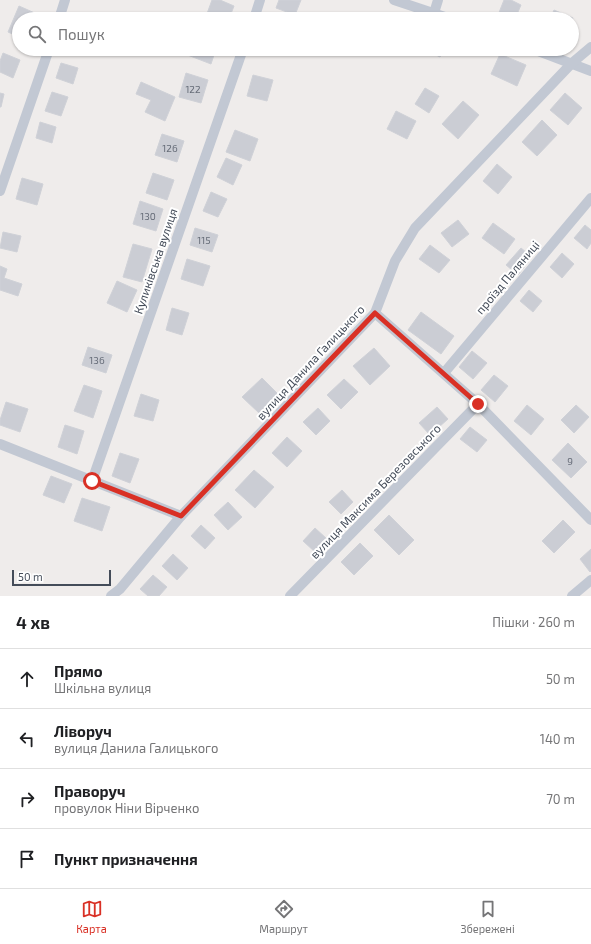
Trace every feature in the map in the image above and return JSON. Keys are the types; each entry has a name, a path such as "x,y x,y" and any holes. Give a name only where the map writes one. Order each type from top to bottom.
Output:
{"street":[{"path":"61,12 65,0"},
{"path":"256,12 260,0"},
{"path":"394,0 431,12"},
{"path":"434,12 438,0"},
{"name":"вулиця Данила Галицького","path":"111,596 123,592 181,516 375,313 395,261 416,228 572,63 591,47"},
{"path":"0,191 47,56"},
{"name":"Куликівська вулиця","path":"92,481 241,56"},
{"path":"552,56 591,71"},
{"name":"проїзд Паляниці","path":"444,373 591,198"},
{"path":"375,313 478,404 591,520"},
{"name":"вулиця Максима Березовського","path":"290,596 478,404"},
{"path":"0,444 181,516"},
{"path":"572,596 591,580"}],"building":[{"path":"212,0 220,0 234,6 232,12 208,12"},
{"path":"279,0 301,0 296,12 287,12 276,8"},
{"path":"504,0 511,0 521,5 518,12 499,12"},
{"path":"19,6 32,12 16,12"},
{"path":"12,23 12,34 8,32"},
{"path":"3,53 20,60 13,78 0,72 0,61"},
{"path":"190,56 214,56 211,64"},
{"path":"499,56 505,56 526,65 517,86 491,74"},
{"path":"61,63 78,68 73,84 56,78"},
{"path":"186,73 208,80 201,103 179,97"},
{"path":"253,75 273,80 267,101 247,96"},
{"path":"141,82 175,97 165,121 145,112 151,100 136,94"},
{"path":"425,88 439,96 429,113 415,104"},
{"path":"52,92 68,97 61,116 45,111"},
{"path":"0,93 4,94 1,107 0,107"},
{"path":"565,93 582,108 568,125 550,110"},
{"path":"463,101 479,115 458,139 442,124"},
{"path":"396,111 416,121 407,139 387,129"},
{"path":"542,120 557,135 537,156 522,142"},
{"path":"40,122 56,127 52,143 36,138"},
{"path":"235,130 258,139 250,161 226,152"},
{"path":"162,134 184,141 177,162 155,155"},
{"path":"226,158 242,165 233,185 217,177"},
{"path":"497,164 512,177 498,194 483,181"},
{"path":"153,173 174,180 167,200 146,193"},
{"path":"22,178 43,184 37,205 16,199"},
{"path":"211,192 227,199 218,217 203,211"},
{"path":"140,201 163,209 156,231 133,224"},
{"path":"458,220 469,234 452,247 441,233"},
{"path":"493,223 515,239 504,254 482,238"},
{"path":"585,225 591,230 591,243 587,249 574,238"},
{"path":"195,228 218,235 212,252 190,245"},
{"path":"3,232 21,236 17,252 0,248"},
{"path":"133,244 152,249 142,282 123,277"},
{"path":"430,245 450,260 439,273 419,259"},
{"path":"521,248 532,257 518,275 506,265"},
{"path":"562,253 574,264 562,278 550,267"},
{"path":"187,259 210,266 203,286 181,279"},
{"path":"0,266 7,269 4,278 22,284 18,296 0,290"},
{"path":"117,281 137,290 127,312 107,303"},
{"path":"529,290 542,301 533,312 520,301"},
{"path":"172,308 189,313 182,335 166,330"},
{"path":"421,312 454,336 441,354 408,330"},
{"path":"88,347 112,355 106,373 82,365"},
{"path":"374,348 390,366 370,385 353,366"},
{"path":"472,351 487,363 473,379 459,367"},
{"path":"494,375 508,386 495,402 481,390"},
{"path":"262,378 278,394 259,413 242,397"},
{"path":"344,379 358,392 341,409 327,395"},
{"path":"84,385 102,391 93,418 74,411"},
{"path":"141,394 159,400 153,421 134,416"},
{"path":"6,402 28,409 20,432 0,425 0,420"},
{"path":"527,405 544,419 531,435 514,421"},
{"path":"576,405 589,417 574,433 561,420"},
{"path":"437,407 448,419 430,435 419,423"},
{"path":"318,408 330,421 316,435 303,422"},
{"path":"65,425 84,431 77,454 58,447"},
{"path":"470,427 487,440 477,452 460,439"},
{"path":"287,437 302,451 287,467 272,453"},
{"path":"568,443 587,462 571,478 552,460"},
{"path":"120,453 139,459 130,483 112,476"},
{"path":"254,470 274,487 255,508 235,490"},
{"path":"51,476 72,484 64,503 43,495"},
{"path":"342,490 353,502 341,514 329,502"},
{"path":"82,498 110,507 102,531 74,521"},
{"path":"228,502 242,517 228,530 214,515"},
{"path":"389,515 414,540 399,555 374,530"},
{"path":"563,520 575,532 554,553 542,541"},
{"path":"201,525 215,538 205,549 191,536"},
{"path":"315,528 327,539 315,552 303,541"},
{"path":"360,543 373,556 354,575 341,562"},
{"path":"591,549 591,571 590,572 580,559"},
{"path":"173,554 188,568 177,580 162,566"},
{"path":"153,575 167,587 159,596 148,596 140,589"}],"route":[{"path":"92,481 181,516 375,313 478,404"}]}
